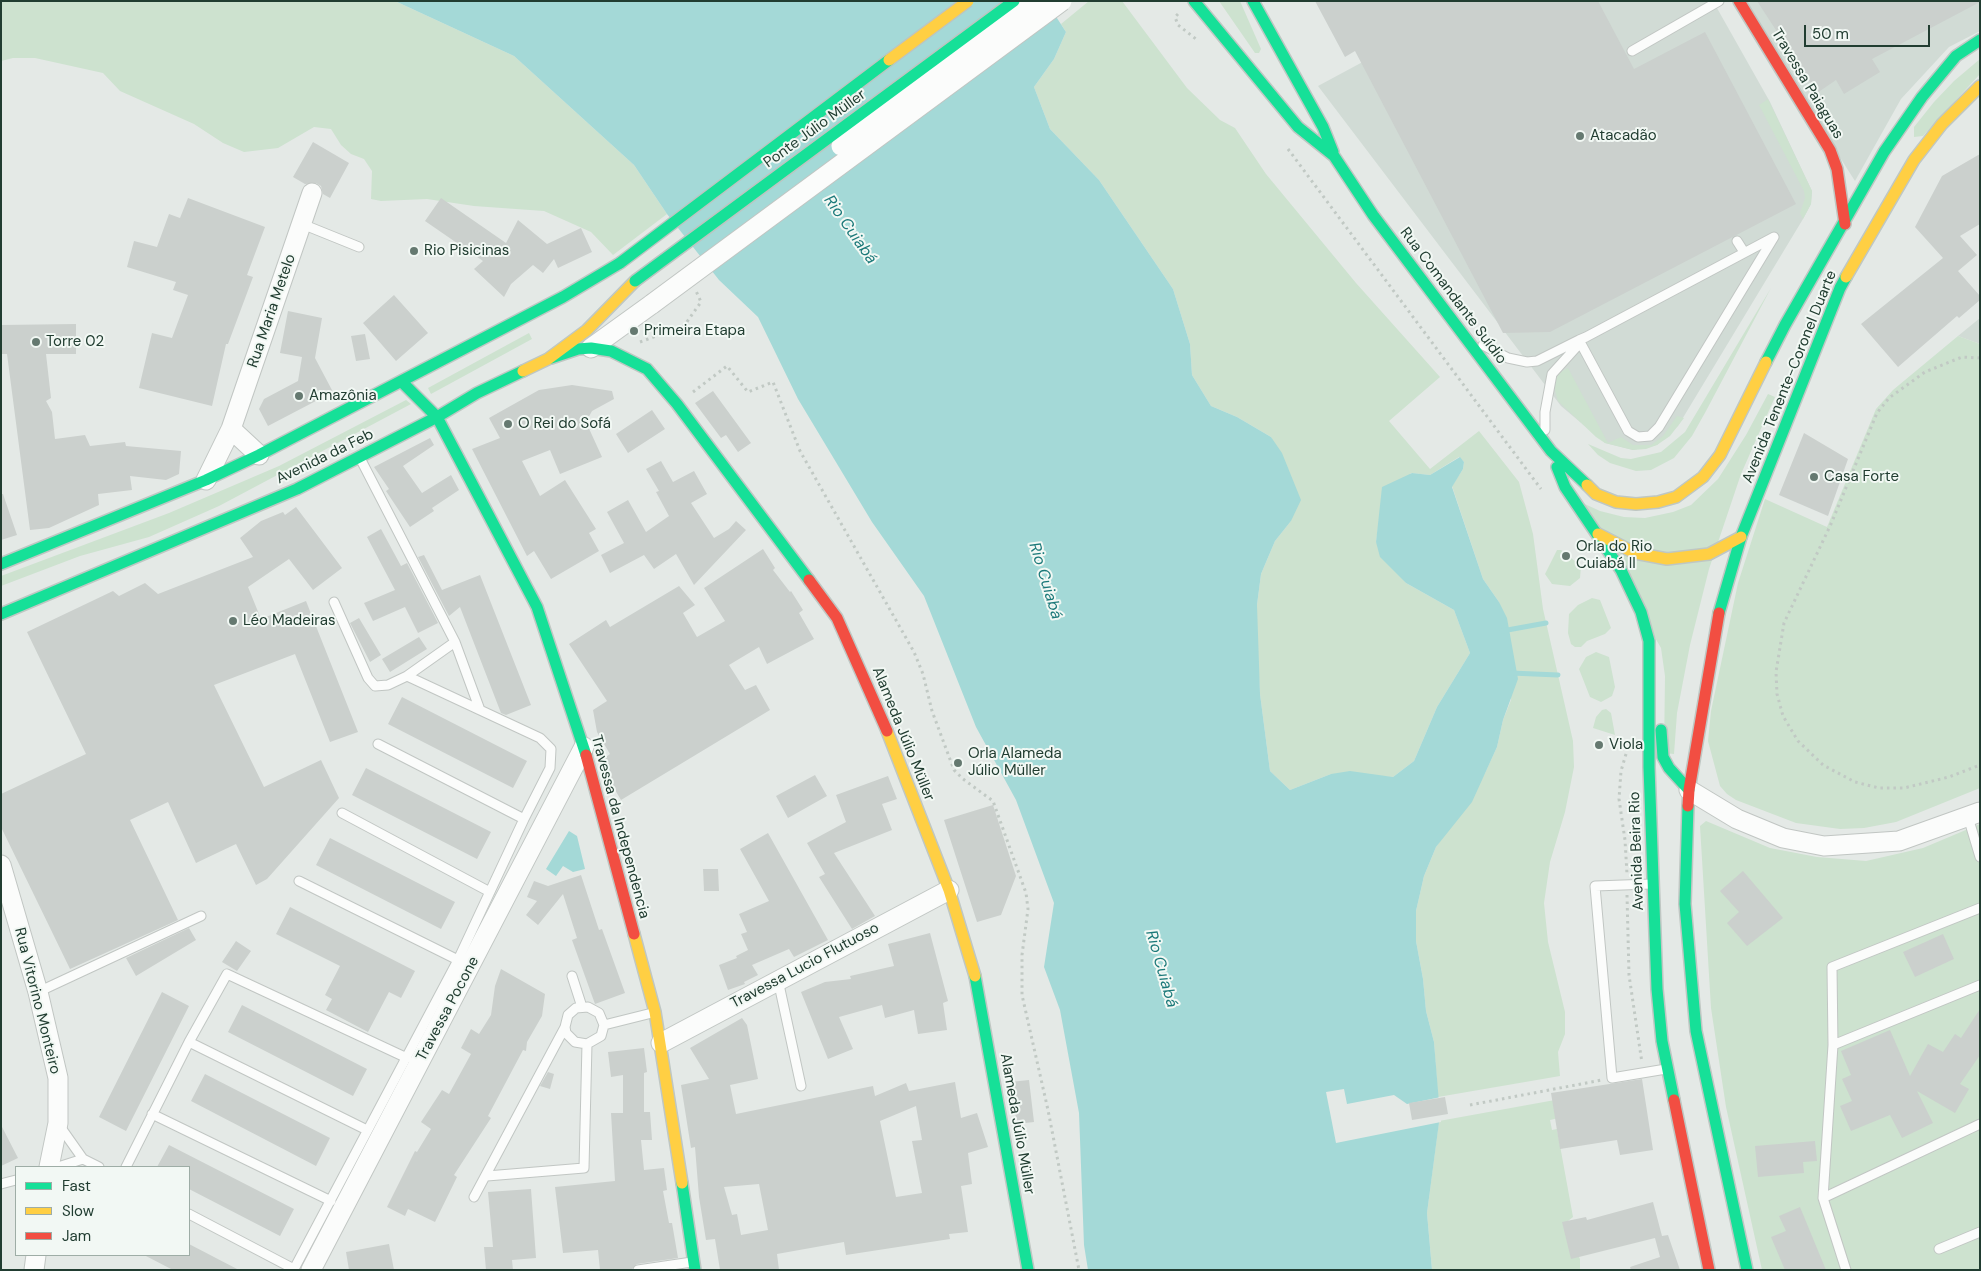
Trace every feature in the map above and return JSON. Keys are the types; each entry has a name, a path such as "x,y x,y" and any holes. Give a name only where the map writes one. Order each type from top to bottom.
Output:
{"main road":[{"name":"Ponte Júlio Müller","path":"620,263 968,1"},
{"name":"Ponte Júlio Müller","path":"643,292 1014,1"},
{"name":"Rua Comandante Suídio","path":"1194,1 1298,127 1334,156"},
{"name":"Rua Comandante Suídio","path":"1254,1 1323,127 1334,156 1373,215 1547,447"},
{"name":"Travessa Paiaguas","path":"1739,1 1830,150 1837,170 1846,216"},
{"name":"Avenida Tenente-Coronel Duarte","path":"1547,447 1596,494 1616,502 1636,504 1658,502 1676,497 1703,477 1720,455 1786,325 1846,216 1922,96 1956,56 1980,40"},
{"name":"Avenida Tenente-Coronel Duarte","path":"1689,790 1716,624 1741,537 1840,288 1914,160 1942,124 1980,86"},
{"path":"1891,179 1914,160"},
{"path":"1844,243 1846,216 1876,192"},
{"path":"1840,288 1842,261"},
{"name":"Avenida da Feb","path":"1,564 206,480 259,455 562,297 620,263"},
{"name":"Avenida da Feb","path":"1,614 297,489 437,417 485,389 548,359 570,345 602,316"},
{"name":"Alameda Júlio Müller","path":"548,359 578,349 591,348 611,351 647,369 677,404 837,618 872,693 948,890 975,974 1028,1270"},
{"name":"Travessa da Independencia","path":"402,382 437,417 537,607 584,747 655,1012 694,1266"},
{"name":"Avenida Beira Rio","path":"1547,447 1565,487 1621,570 1641,612 1649,641 1649,766 1657,989 1667,1068 1709,1270"},
{"path":"1597,533 1635,553 1667,559 1709,554 1741,537"},
{"path":"1649,641 1659,661 1661,687"},
{"path":"1662,715 1663,757 1669,768 1689,790 1685,904 1696,1031 1748,1270"}],"street":[{"path":"591,348 643,292 1037,1"},
{"path":"602,316 643,292 1062,1"},
{"name":"Rua Maria Metelo","path":"206,480 231,429 312,193"},
{"path":"231,429 259,455"},
{"name":"Travessa Pocone","path":"311,1270 584,747"},
{"path":"1689,790 1746,823 1783,838 1824,846 1900,841 1974,814"},
{"name":"Rua Vitorino Monteiro","path":"1,866 38,992 58,1078 58,1123 49,1166"},
{"name":"Travessa Lucio Flutuoso","path":"661,1043 948,890"},
{"path":"34,1270 36,1256"}],"lane":[{"path":"1632,51 1719,1"},
{"path":"302,224 359,247"},
{"path":"1462,335 1508,358 1527,362 1536,361 1582,340 1774,237 1659,427 1650,436 1638,437 1628,431 1582,340"},
{"path":"1737,241 1744,252"},
{"path":"1547,447 1545,412 1552,374 1582,340"},
{"path":"359,457 455,642 480,710"},
{"path":"334,602 368,678 375,686 388,685 407,676 455,642"},
{"path":"190,1215 294,1269 458,960 550,768 552,749 540,738 407,676"},
{"path":"378,744 524,819"},
{"path":"342,813 490,892"},
{"path":"1974,814 1980,856"},
{"path":"298,880 458,960"},
{"path":"1654,884 1595,886 1612,1078 1667,1068"},
{"path":"1846,1270 1822,1198 1833,1045 1832,968 1980,908"},
{"path":"38,992 202,916"},
{"path":"126,1166 189,1042 227,974 407,1058"},
{"path":"572,976 582,1006"},
{"path":"778,980 801,1086"},
{"path":"1833,1045 1980,985"},
{"path":"474,1197 487,1176 565,1027 571,1011 582,1006 594,1009 602,1018 604,1025 601,1036 587,1044 575,1042 566,1033 565,1027"},
{"path":"604,1025 655,1012"},
{"path":"189,1042 367,1130"},
{"path":"487,1176 584,1168 587,1044"},
{"path":"152,1114 331,1201"},
{"path":"58,1123 83,1159 97,1166"},
{"path":"1822,1198 1980,1124"},
{"path":"61,1166 83,1159"},
{"path":"1,1184 15,1180"},
{"path":"1939,1249 1980,1232"},
{"path":"638,1270 694,1266"}],"path":[{"path":"1286,146 1543,492"},
{"path":"1980,358 1962,357 1925,372 1889,398 1877,413 1831,524 1784,623 1776,672 1777,694 1784,716 1798,741 1823,765 1855,782 1878,788 1904,788 1949,777 1980,765"},
{"path":"677,404 727,366 748,392 773,382 800,450 914,652 923,674 932,711 954,770 963,780 993,801 1026,893 1028,909 1022,955 1022,995 1048,1110 1079,1270"},
{"path":"1627,752 1621,770 1619,799 1625,840 1630,975 1644,1072"},
{"path":"1470,1104 1612,1078"}],"shaded area":[{"name":"Atacadão","path":"1476,1 1713,1 1770,102 1812,191 1811,204 1803,219 1678,426 1657,445 1633,450 1605,443 1561,406 1318,86"},
{"path":"1740,1 1980,1 1980,31 1949,47 1901,99 1855,181"},
{"path":"1980,318 1980,344 1958,336"}],"green space":[{"path":"1,1 395,1 514,56 634,165 667,214 613,255 591,232 544,211 474,206 427,199 381,201 371,199 372,171 364,159 351,154 341,145 331,129 314,127 278,148 244,152 223,143 194,124 120,91 103,73 35,58 13,58 1,61"},
{"path":"1089,1 1122,1 1187,88 1220,120 1235,128 1266,174 1356,283 1440,377 1389,421 1430,469 1479,431 1519,482 1533,534 1543,609 1573,741 1574,767 1565,812 1550,862 1544,903 1548,942 1565,1012 1565,1034 1558,1052 1560,1076 1438,1097 1434,1042 1426,1011 1423,979 1416,941 1416,911 1424,876 1436,847 1485,773 1497,747 1503,720 1511,700 1499,602 1483,579 1452,486 1463,469 1464,462 1459,457 1430,475 1411,473 1379,520 1376,542 1406,583 1454,610 1470,653 1437,707 1414,761 1393,777 1331,774 1290,790 1270,771 1260,694 1257,645 1257,605 1261,574 1275,541 1291,521 1271,437 1237,417 1211,406 1192,375 1190,344 1173,289 1099,180 1050,129 1034,87 1054,59 1066,32 1061,24"},
{"path":"1219,1 1240,1 1261,49 1259,53 1255,53"},
{"path":"1980,59 1980,74 1923,136 1914,137 1914,127 1934,102 1954,81"},
{"path":"1768,99 1812,191 1811,204 1803,219 1800,213 1805,198 1804,191 1759,105"},
{"path":"1771,288 1692,436 1674,458 1651,470 1636,471 1610,463 1598,455 1588,444 1621,458 1631,459 1661,452 1685,432"},
{"path":"529,333 532,339 431,394 428,388"},
{"path":"1958,336 1980,344 1980,788 1896,822 1864,828 1840,829 1796,823 1736,800 1720,786 1708,741 1711,711 1738,583 1765,499 1827,527 1876,409 1893,390"},
{"path":"1568,368 1608,443 1621,437 1633,445 1651,445 1663,436 1677,416 1684,418 1670,436 1657,445 1646,449 1633,450 1605,443 1596,437 1558,401 1554,387 1556,374"},
{"path":"1768,394 1775,397 1741,474 1709,569 1690,645 1677,713 1674,754 1664,753 1665,676 1661,648 1576,500 1600,511 1624,517 1645,518 1673,512 1691,505 1718,479 1746,435"},
{"path":"406,400 411,404 219,506 149,537 80,556 1,586 1,576 169,513 279,466"},
{"path":"1557,550 1561,550 1581,566 1580,578 1570,586 1552,584 1545,574"},
{"path":"1592,598 1600,600 1611,628 1605,634 1587,641 1581,647 1575,647 1571,644 1568,633 1569,614 1578,605"},
{"path":"1596,652 1609,657 1615,687 1612,696 1601,702 1590,697 1579,669 1586,657"},
{"path":"1606,709 1611,713 1615,735 1593,728 1596,717 1602,710"},
{"path":"1706,821 1770,848 1817,857 1866,861 1923,848 1980,824 1980,1270 1762,1270 1726,1107 1711,1008 1700,826"},
{"path":"1555,1100 1559,1118 1550,1120 1552,1130 1557,1129 1573,1217 1563,1225 1580,1259 1580,1270 1432,1270 1427,1213 1439,1121"}],"water":[{"name":"Rio Cuiabá","path":"395,1 1034,1 1053,12 1066,32 1054,59 1034,87 1050,129 1099,180 1173,289 1190,344 1192,375 1211,406 1237,417 1271,437 1282,453 1301,500 1291,521 1275,541 1261,574 1257,605 1260,694 1270,771 1290,790 1331,774 1350,771 1393,777 1414,761 1437,707 1470,653 1454,610 1406,583 1380,557 1376,542 1382,487 1412,473 1430,475 1460,457 1464,462 1463,469 1452,487 1483,579 1499,602 1507,618 1518,679 1503,720 1497,747 1472,802 1436,847 1424,876 1416,911 1416,941 1423,979 1426,1011 1434,1042 1440,1115 1427,1213 1432,1270 1088,1270 1084,1245 1079,1113 1060,1010 1044,967 1054,903 1016,800 976,727 924,596 872,522 798,399 758,317 719,280 667,214 634,165 514,56"},
{"path":"569,831 577,836 585,869 573,872 563,866 556,876 546,869"}],"pier":[{"path":"1344,1089 1347,1104 1394,1095 1407,1104 1441,1097 1441,1122 1336,1143 1326,1092"}],"building":[{"name":"Atacadão","path":"1315,1 1598,1 1634,69 1705,32 1796,204 1550,332 1503,333 1355,51 1345,57"},
{"path":"1757,1 1980,2 1872,59 1880,72 1844,94 1836,80 1817,93"},
{"path":"313,142 349,163 330,198 323,194 321,186 316,183 305,184 293,177"},
{"path":"1980,154 1980,224 1960,236 1977,255 1958,271 1980,296 1980,300 1959,318 1957,316 1898,367 1861,324 1943,258 1915,227 1942,176"},
{"path":"188,198 265,227 247,275 253,277 228,344 226,344 212,406 139,388 152,333 172,338 188,295 173,290 176,282 127,267 134,241 157,247 169,214 180,218"},
{"path":"441,198 506,243 518,220 547,244 581,228 592,252 558,268 554,259 543,273 533,265 511,284 504,297 474,269 483,261 425,221"},
{"path":"394,295 428,333 396,361 363,323"},
{"path":"288,311 322,318 315,358 333,392 268,426 259,409 264,399 298,381 302,357 280,353"},
{"path":"76,324 76,354 46,354 51,398 46,401 52,412 55,439 85,435 90,446 125,442 126,446 181,451 179,474 166,480 130,476 132,490 98,494 99,505 49,528 30,530 7,354 1,354 1,325"},
{"path":"365,334 370,359 356,361 351,336"},
{"path":"572,385 612,391 614,399 592,411 586,422 602,457 560,474 550,450 522,461 540,496 565,480 596,529 589,533 599,551 551,579 534,551 527,556 472,449 500,438 489,418 539,390"},
{"path":"713,391 751,443 738,452 726,435 721,438 695,403"},
{"path":"652,410 665,429 628,453 616,434"},
{"name":"Casa Forte","path":"1804,433 1848,459 1828,516 1779,495"},
{"path":"430,438 434,445 403,466 422,493 451,475 459,490 432,508 434,511 410,527 386,491 389,489 374,467"},
{"path":"661,461 673,482 694,471 707,494 691,503 714,538 729,529 736,521 746,530 694,585 676,554 654,569 644,555 610,573 601,555 624,543 607,512 628,500 646,532 669,516 656,492 659,491 646,469"},
{"path":"1,494 3,494 17,535 1,540"},
{"path":"296,507 342,568 313,590 289,559 248,587 261,619 306,601 358,732 330,742 295,654 214,685 264,787 321,760 339,798 267,879 256,885 236,844 196,863 168,802 130,820 178,920 70,969 1,827 1,794 86,754 27,632 113,591 119,596 145,583 158,594 253,557 240,538 261,521 283,512 285,515"},
{"path":"381,529 401,566 407,563 438,623 418,633 405,607 373,621 364,603 395,590 367,537"},
{"path":"763,549 775,568 773,570 791,591 803,610 799,613 814,639 767,664 759,647 729,665 745,690 756,685 770,710 621,800 607,776 603,759 610,754 597,732 593,710 607,701 569,644 606,620 610,627 679,586 695,605 683,613 697,637 725,621 704,588"},
{"path":"424,555 442,590 480,575 531,705 506,715 501,713 460,607 449,616 418,557"},
{"path":"359,618 381,655 370,662 350,623"},
{"path":"419,637 427,649 390,672 382,659"},
{"path":"402,697 527,761 513,788 388,724"},
{"path":"366,768 491,832 477,859 352,795"},
{"path":"815,775 827,796 788,818 776,796"},
{"path":"888,776 897,799 882,804 892,830 834,853 875,916 852,929 819,877 825,874 807,843 846,822 836,795"},
{"path":"993,805 1016,876 1001,915 977,922 944,820"},
{"path":"768,833 828,940 794,957 789,949 752,965 758,975 744,982 745,984 728,990 719,965 737,958 736,956 748,950 741,934 747,932 739,914 769,901 740,849"},
{"path":"330,838 455,902 441,929 316,865"},
{"path":"703,869 718,869 719,891 704,891"},
{"path":"1743,871 1783,918 1747,946 1727,923 1739,912 1720,891"},
{"path":"581,875 599,930 602,929 625,993 595,1004 572,940 577,938 563,894 538,925 526,915 537,901 527,897 534,881 548,886"},
{"path":"290,907 415,971 401,998 389,992 368,1032 326,1010 332,999 325,995 340,966 276,934"},
{"path":"189,928 196,940 136,976 126,958"},
{"path":"930,933 948,1001 943,1003 947,1030 918,1034 914,1010 885,1018 882,1005 839,1017 853,1049 828,1059 801,992 825,982 851,979 850,976 894,966 888,944"},
{"path":"1943,934 1954,959 1915,977 1903,952"},
{"path":"236,941 251,951 237,971 222,962"},
{"path":"501,969 545,994 542,1016 527,1042 526,1051 523,1050 488,1116 491,1118 454,1175 457,1177 435,1222 408,1209 405,1216 387,1207 415,1151 417,1152 431,1129 421,1122 442,1090 449,1094 471,1054 461,1048 471,1029 479,1034 491,1015 495,986"},
{"path":"162,992 189,1006 126,1131 99,1117"},
{"path":"242,1005 367,1069 353,1096 228,1032"},
{"path":"1980,1009 1980,1055 1960,1084 1969,1089 1955,1113 1917,1091 1933,1123 1902,1138 1890,1115 1851,1131 1840,1106 1852,1101 1842,1079 1851,1075 1841,1051 1890,1030 1910,1076 1928,1044 1943,1052 1955,1034 1961,1038"},
{"path":"742,1018 747,1025 758,1079 730,1085 736,1114 873,1086 875,1096 906,1083 909,1091 955,1082 961,1118 977,1113 988,1147 968,1153 972,1184 961,1186 968,1232 949,1234 950,1239 846,1255 844,1242 777,1254 779,1270 720,1270 715,1239 706,1240 699,1197 695,1147 691,1148 681,1085 709,1079 690,1048","holes":["916,1106 922,1140 912,1141 922,1193 896,1197 880,1121","759,1184 768,1230 741,1235 737,1214 732,1215 724,1187"]},
{"path":"644,1048 647,1072 644,1073 644,1112 650,1112 652,1140 641,1140 644,1170 664,1168 667,1190 663,1191 669,1223 672,1223 678,1258 637,1264 632,1269 600,1270 598,1250 563,1253 555,1187 615,1181 611,1113 623,1113 623,1075 611,1077 608,1052"},
{"path":"548,1072 554,1074 550,1089 540,1086"},
{"path":"205,1074 330,1138 316,1166 191,1101"},
{"path":"1642,1079 1653,1150 1620,1155 1617,1140 1560,1149 1551,1093"},
{"path":"1029,1080 1034,1122 1017,1124 1010,1082"},
{"path":"1445,1097 1448,1114 1412,1120 1409,1103"},
{"path":"1,1125 18,1158 1,1166"},
{"path":"1815,1141 1817,1161 1803,1162 1804,1173 1758,1177 1755,1146"},
{"path":"169,1145 294,1209 280,1236 190,1190 190,1166 158,1166"},
{"path":"531,1189 536,1258 512,1260 513,1270 486,1270 484,1247 493,1247 488,1192"},
{"path":"1653,1202 1662,1236 1668,1235 1680,1270 1631,1270 1630,1267 1660,1257 1655,1238 1571,1259 1562,1222 1586,1217 1587,1220"},
{"path":"1800,1207 1826,1270 1785,1270 1771,1237 1786,1231 1779,1216"},
{"path":"389,1244 394,1270 349,1270 346,1252"},
{"path":"190,1245 239,1270 173,1270 146,1256 190,1256"}],"waterway":[{"path":"1502,631 1546,623"},
{"path":"1511,673 1558,675"}],"traffic: fast":[{"path":"635,281 1014,1"},
{"path":"1194,1 1298,127 1334,156 1373,215 1551,451 1587,485"},
{"path":"1253,1 1323,127 1333,152"},
{"path":"1766,362 1785,325 1884,152 1922,97 1956,56 1980,40"},
{"path":"620,263 889,60"},
{"path":"1,564 206,480 259,455 563,297 620,263"},
{"path":"1719,613 1741,537 1846,277"},
{"path":"551,358 578,349 591,348 611,351 647,369 677,404 809,580"},
{"path":"1,614 297,489 437,417 477,393 523,371"},
{"path":"402,382 437,417 537,607 586,755"},
{"path":"1557,467 1565,487 1621,570 1641,612 1649,641 1649,767 1657,989 1662,1041 1674,1100"},
{"path":"1661,730 1663,757 1669,768 1689,790"},
{"path":"1688,806 1685,904 1696,1031 1747,1270"},
{"path":"975,976 1028,1270"},
{"path":"682,1183 695,1270"}],"traffic: slow":[{"path":"889,60 968,1"},
{"path":"1846,277 1914,160 1942,124 1980,86"},
{"path":"523,371 548,359 587,330 635,281"},
{"path":"1587,485 1596,494 1616,502 1636,504 1658,502 1676,497 1703,477 1720,455 1766,362"},
{"path":"1598,534 1635,553 1667,559 1709,554 1741,537"},
{"path":"887,731 949,890 975,976"},
{"path":"634,934 655,1012 682,1183"}],"traffic: jam":[{"path":"1739,1 1830,150 1837,169 1845,224"},
{"path":"809,580 837,618 887,731"},
{"path":"1688,806 1689,790 1719,613"},
{"path":"586,755 634,934"},
{"path":"1674,1100 1709,1270"}],"place":[{"name":"Atacadão","path":"1580,136"},
{"name":"Rio Pisicinas","path":"414,251"},
{"name":"Primeira Etapa","path":"634,331"},
{"name":"Torre 02","path":"36,342"},
{"name":"Amazônia","path":"299,396"},
{"name":"O Rei do Sofá","path":"508,424"},
{"name":"Casa Forte","path":"1814,477"},
{"name":"Orla do Rio Cuiabá II","path":"1566,556"},
{"name":"Léo Madeiras","path":"233,621"},
{"name":"Viola","path":"1599,745"},
{"name":"Orla Alameda Júlio Müller","path":"958,763"}]}
